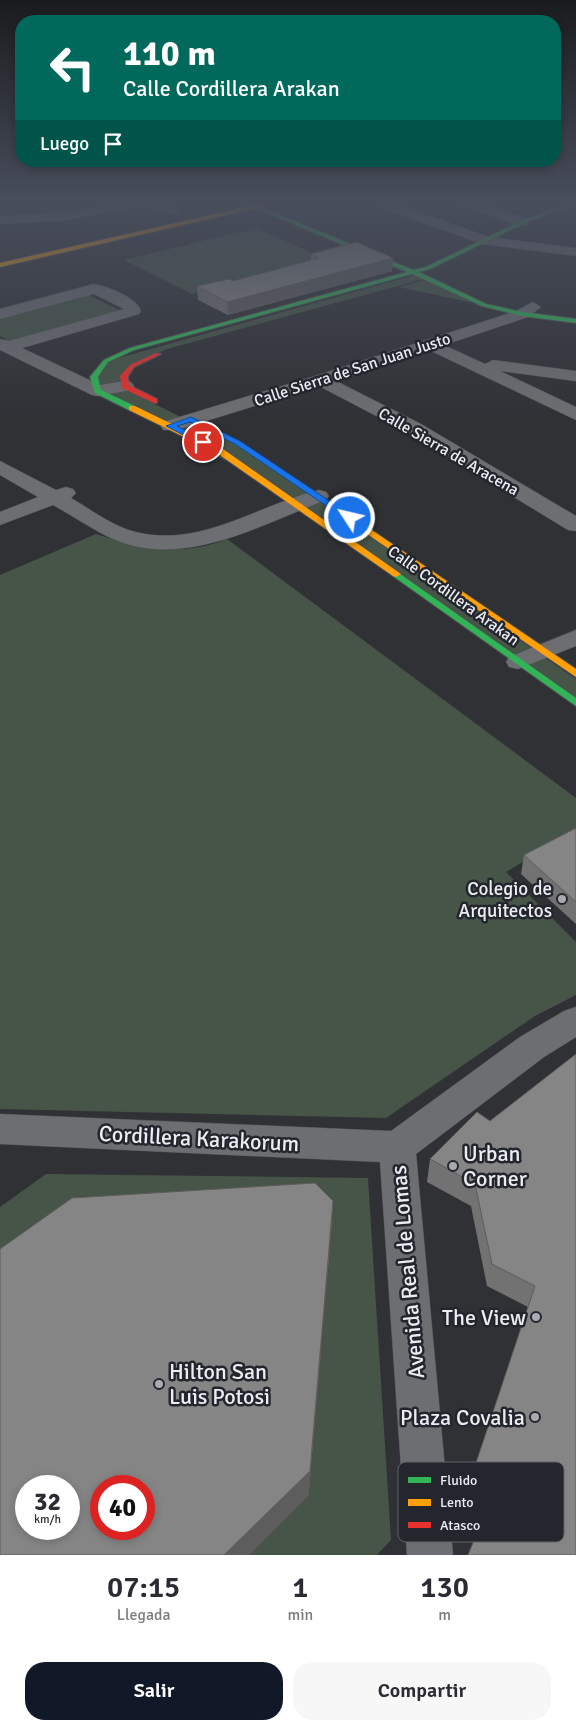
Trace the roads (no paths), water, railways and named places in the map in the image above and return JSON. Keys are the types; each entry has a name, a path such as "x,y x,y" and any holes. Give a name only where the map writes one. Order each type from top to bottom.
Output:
{"street":[{"path":"98,391 94,377 106,361 132,349 413,274"},
{"path":"4,345 98,391 125,386 124,376 132,366 164,352 426,274"},
{"path":"429,274 484,305"},
{"path":"435,274 441,274 527,310 576,321"},
{"path":"0,314 94,289 102,290 132,307 133,311 4,345"},
{"path":"433,295 484,305 527,310 576,312"},
{"name":"Calle Sierra de San Juan Justo","path":"170,415 199,423 527,310"},
{"path":"429,344 576,414"},
{"path":"469,362 576,376"},
{"name":"Calle Sierra de Aracena","path":"321,380 414,428 576,525"},
{"name":"Calle Cordillera Arakan","path":"125,386 220,451 311,497 518,662 576,703"},
{"name":"Calle Cordillera Arakan","path":"98,391 170,415"},
{"path":"0,453 122,535 144,540 179,541 209,537 311,497"},
{"path":"0,467 56,491"},
{"path":"0,507 56,491"},
{"path":"0,519 56,491"},
{"name":"Calle Cordillera Arakan","path":"350,518 540,651 576,674"},
{"path":"518,662 576,637"},
{"name":"Avenida Real de Lomas","path":"423,1462 398,1147 532,1046 576,1020"},
{"name":"Cordillera Karakorum","path":"0,1129 398,1147"},
{"name":"Avenida Real de Lomas","path":"429,1542 430,1555"}],"place":[{"name":"Colegio de Arquitectos","path":"562,899"},
{"name":"Urban Corner","path":"453,1166"},
{"name":"The View","path":"536,1317"},
{"name":"Hilton San Luis Potosi","path":"159,1384"},
{"name":"Plaza Covalia","path":"535,1417"}]}
